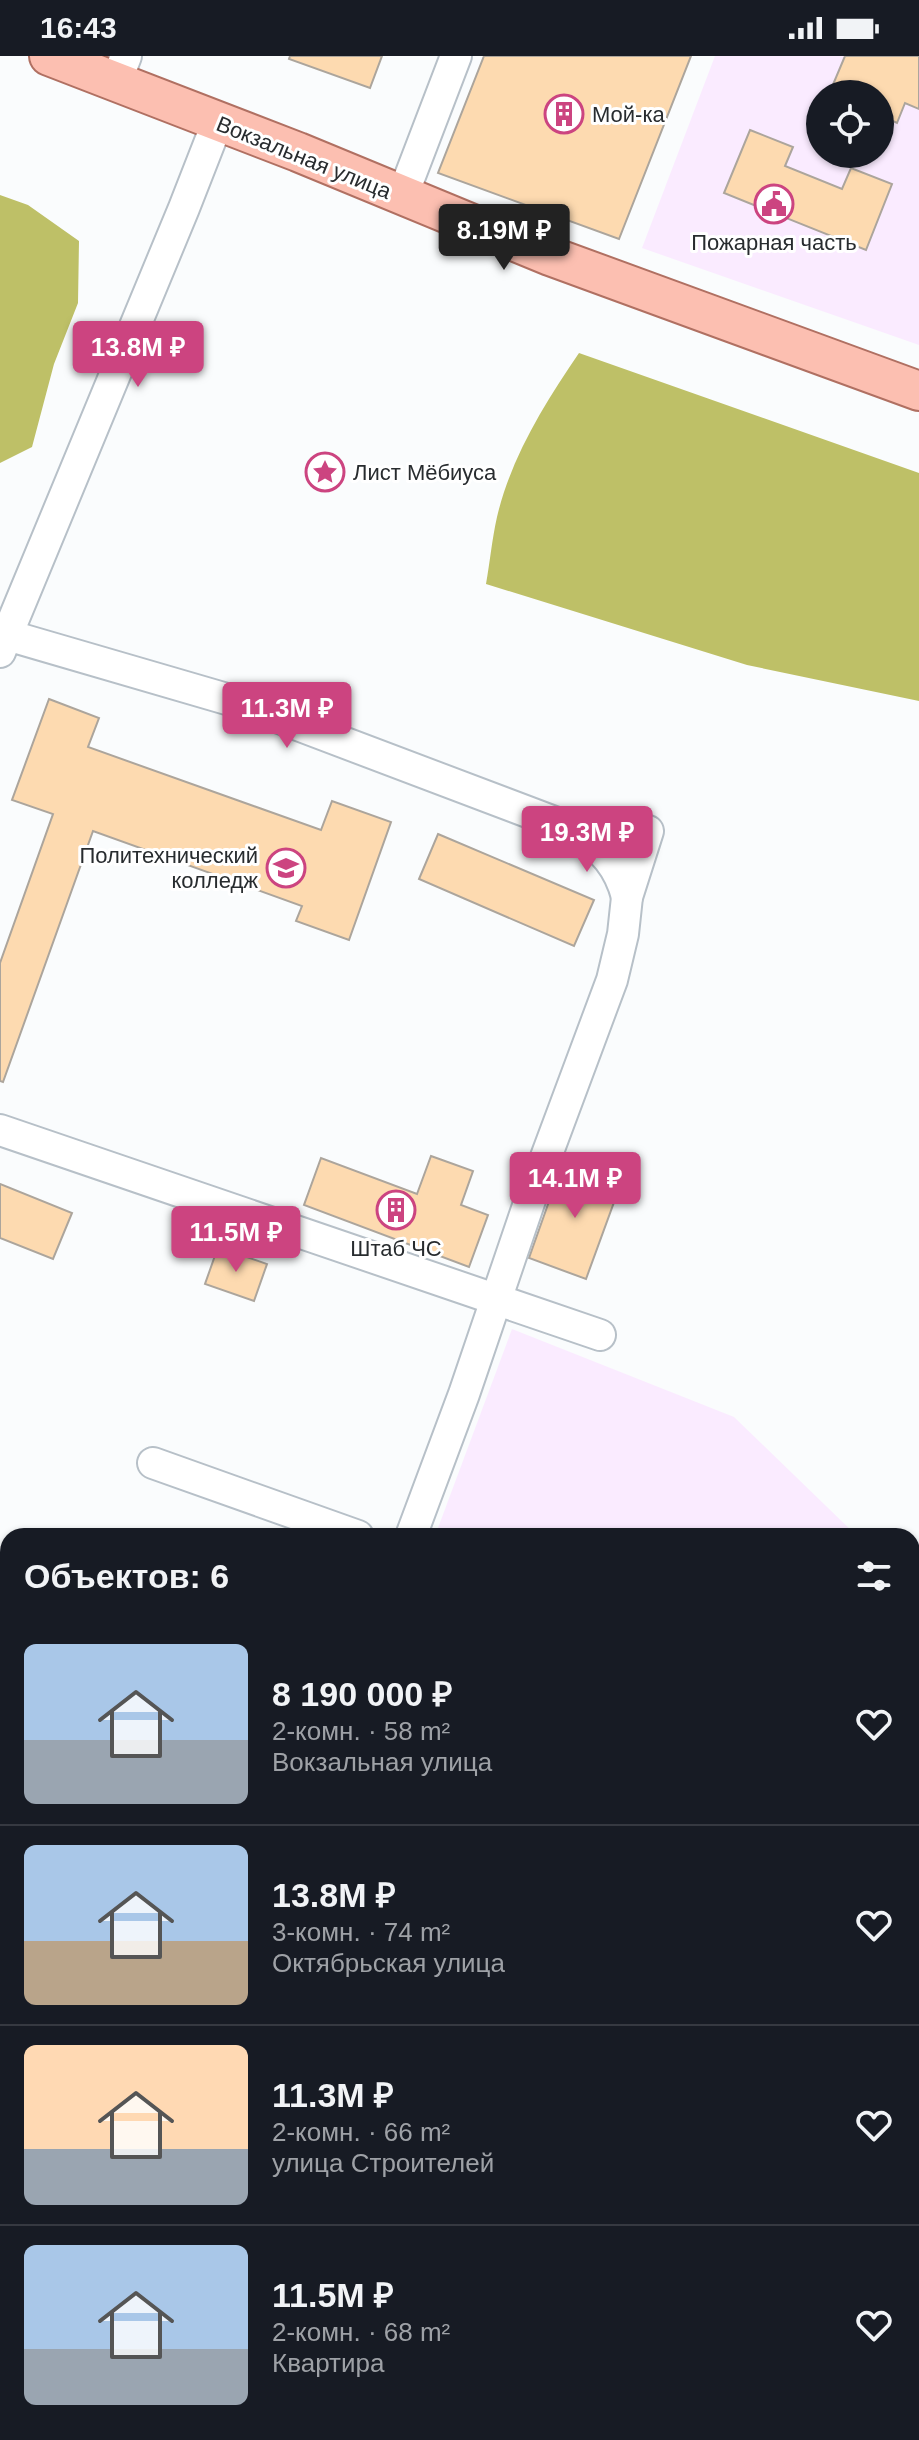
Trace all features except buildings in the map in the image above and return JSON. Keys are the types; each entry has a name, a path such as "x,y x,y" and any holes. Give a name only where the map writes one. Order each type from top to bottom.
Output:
{"main road":[{"name":"Вокзальная улица","path":"49,56 121,69 218,121 402,197 550,256 919,391"}],"street":[{"path":"402,197 456,56"},
{"path":"218,121 2,640 237,702 578,831 645,844 627,897 623,934 612,980 414,1528"},
{"path":"578,831 603,850 613,863 627,897"},
{"path":"0,1130 600,1335"},
{"path":"153,1463 336,1528"}],"shaded area":[{"path":"715,56 919,56 919,345 642,248"},
{"path":"0,195 28,205 79,241 78,303 54,364 32,447 0,463"},
{"path":"579,353 919,473 919,701 747,665 486,584 497,517 511,473 542,411"},
{"path":"512,1329 734,1417 849,1528 438,1528"}],"place":[{"name":"Мой-ка","path":"564,114"},
{"name":"Пожарная часть","path":"774,204"},
{"name":"Лист Мёбиуса","path":"325,472"},
{"name":"Политехнический колледж","path":"286,868"},
{"name":"Штаб ЧС","path":"396,1210"}]}
